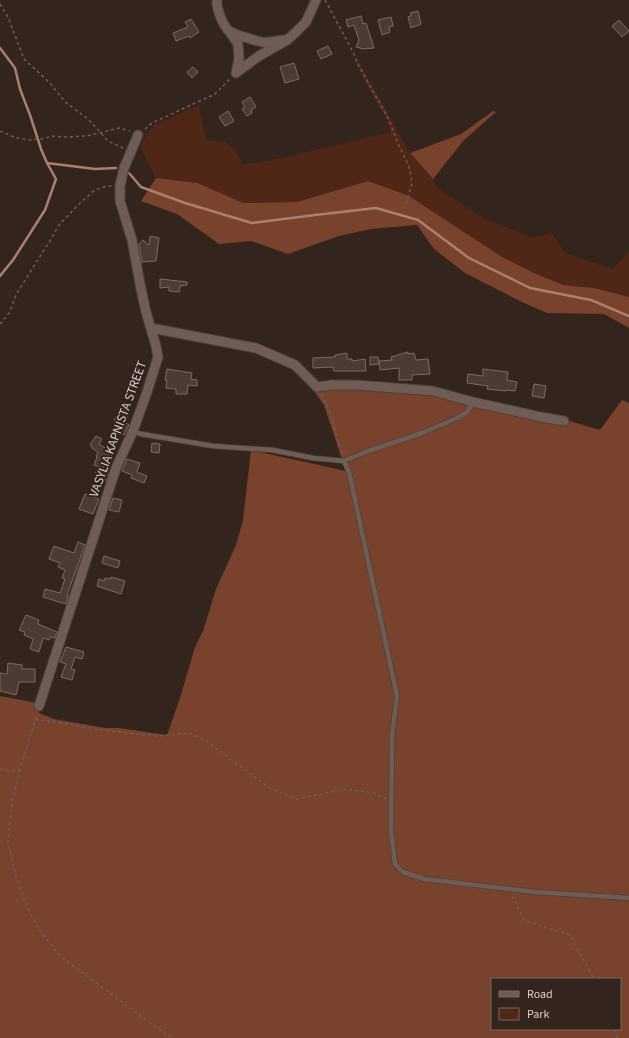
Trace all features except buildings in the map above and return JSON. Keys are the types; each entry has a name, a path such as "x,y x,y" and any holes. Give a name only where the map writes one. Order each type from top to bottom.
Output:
{"street":[{"path":"217,0 216,5 220,18 238,44 239,59 236,73"},
{"path":"236,73 258,56 286,40 306,22 316,0"},
{"path":"229,31 262,42 286,40"},
{"name":"VASYLIA KAPNISTA STREET","path":"39,706 116,468 133,431 158,356 141,289 132,240 120,201 120,186 124,168 138,135"},
{"path":"151,328 256,348 295,365 317,387 332,385 356,385 433,391 473,402 564,421"}],"lane":[{"path":"133,431 141,434 213,446 272,450 313,458 344,460 422,433 457,418 467,412 473,402"},
{"path":"344,460 349,472 397,696 392,735 391,802 391,831 396,864 403,872 424,879 534,892 629,898"}],"path":[{"path":"325,0 389,120 399,146 410,166 412,183 406,205"},
{"path":"0,4 8,17 24,59 50,83 65,102 88,119 108,141 130,152"},
{"path":"0,131 16,138 29,140 53,136 79,136 119,128 129,130 138,135 152,123 215,94 236,73"},
{"path":"0,324 9,313 17,293 59,225 95,190 107,186 120,186"},
{"path":"317,387 330,414 344,460"},
{"path":"39,706 20,769 11,808 8,842 16,876 26,905 40,932 59,955 172,1038"},
{"path":"35,720 156,736 189,733 204,739 271,789 297,799 346,789 374,793 391,802"},
{"path":"0,769 10,771 20,769"},
{"path":"509,889 525,921 570,934 593,978"}],"green space":[{"path":"357,59 410,153 433,179 438,189 485,219 534,238 551,232 565,253 612,269 629,252 629,297 594,288 563,285 534,273 502,258 369,181 297,202 243,203 198,183 156,178 140,146 154,125 199,105 206,140 225,142 234,148 242,164 257,163 286,157 391,132 385,116 367,86 355,61"}],"shaded area":[{"path":"493,111 496,112 464,140 433,179 410,153 461,134"},
{"path":"156,178 198,183 243,203 297,202 368,181 409,196 502,257 534,273 563,285 594,288 629,297 629,328 604,314 547,313 522,302 465,273 434,249 417,225 371,229 339,236 288,254 251,241 219,244 177,214 141,201"},
{"path":"303,376 319,384 357,383 473,400 542,413 600,430 622,400 629,403 629,1038 0,1038 0,696 37,703 39,713 54,719 105,728 119,728 167,735 195,647 203,631 216,589 236,545 243,520 251,450 346,471 324,405"}],"waterway":[{"path":"0,48 15,68 20,89 41,149 56,179 45,210 13,260 0,276"},
{"path":"47,163 95,169 116,168"},
{"path":"129,173 141,187 185,203 252,223 376,208 418,220 469,258 530,288 591,300 629,316"}]}
